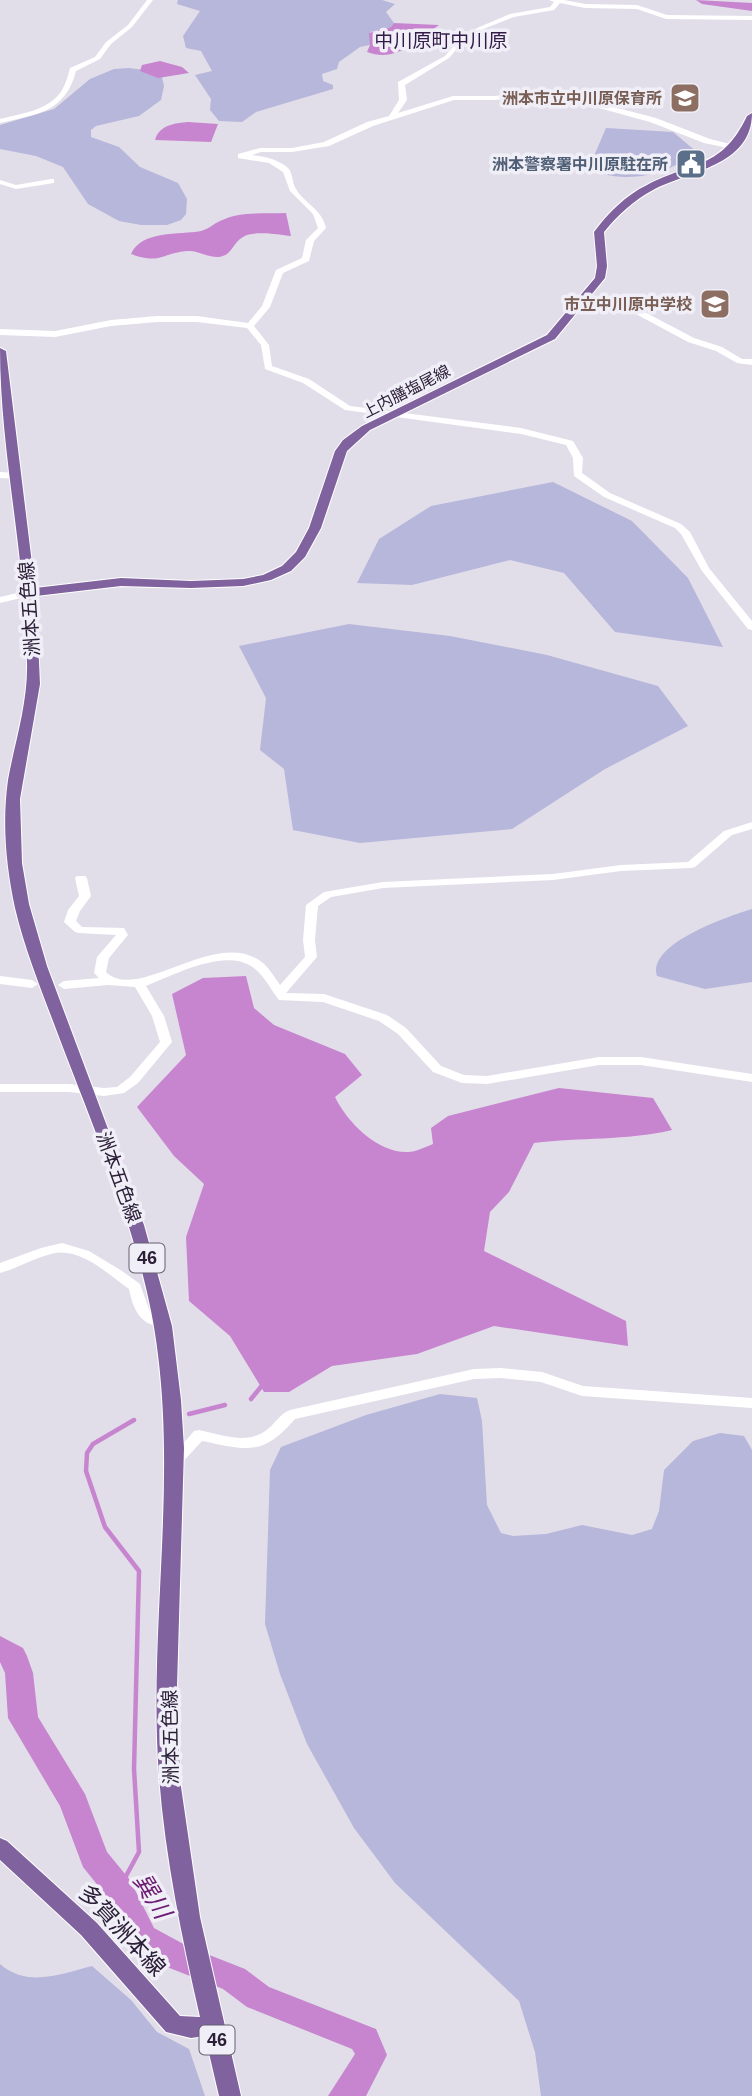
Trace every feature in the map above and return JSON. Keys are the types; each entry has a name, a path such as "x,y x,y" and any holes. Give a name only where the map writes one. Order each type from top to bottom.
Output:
{"main road":[{"path":"735,148 752,116"},
{"name":"上内膳塩尾線","path":"30,593 122,582 236,584 279,572 297,559 310,537 345,445 366,428 551,337 600,278 602,266 599,232 617,212 650,187 711,164 735,148"},
{"name":"洲本五色線","path":"0,351 30,593 34,669 32,696 13,798 12,836 25,921 144,1245 163,1322 176,1461 167,1735 171,1805 196,1943 230,2096"},
{"name":"多賀洲本線","path":"0,1847 89,1929 174,2025 191,2028 214,2025"}],"street":[{"path":"0,121 44,109 62,98 69,90 74,70 98,58 108,43 130,26 150,0"},
{"path":"552,0 584,6 616,5 659,12 666,17 752,19"},
{"path":"391,118 403,100 401,84 447,57 470,33 512,15 552,9 558,1"},
{"path":"250,326 266,307 279,272 306,259 308,245 322,228 322,220 292,193 287,172 271,161 241,156 260,150 292,150 327,144 370,124 453,97 495,97 548,92 653,120 707,141 735,148"},
{"path":"0,181 16,187 51,181"},
{"path":"580,303 636,311 691,340 719,349 740,361 752,362"},
{"path":"0,332 55,334 111,323 157,319 197,319 250,326 265,345 268,367 306,381 348,408 521,431 570,443 578,458 577,474 607,495 678,526 685,532 705,569 752,627"},
{"path":"0,475 16,476"},
{"path":"0,600 30,593"},
{"path":"280,993 311,957 309,940 312,905 328,894 383,885 553,877 621,867 691,864 728,833 752,825"},
{"path":"82,878 85,896 74,910 70,922 79,930 120,930 121,935 103,957 100,973 108,981"},
{"path":"64,985 108,981 139,984 216,956 234,956 258,965 283,997 324,998 383,1018 402,1031 437,1069 461,1079 487,1080 599,1061 641,1061 752,1078"},
{"path":"0,979 32,984"},
{"path":"0,1088 120,1090 134,1080 166,1042 158,1016 139,984"},
{"path":"0,1268 55,1247 70,1249 92,1258 135,1287 141,1311 150,1321 163,1322"},
{"path":"176,1461 199,1435 232,1443 255,1443 274,1436 290,1415 474,1374 521,1373 542,1377 582,1391 752,1403"}],"shaded area":[{"path":"178,0 382,0 395,4 386,12 394,23 391,27 370,32 370,45 360,47 339,62 337,69 322,74 323,81 333,85 333,89 256,112 242,122 219,121 210,110 211,99 195,75 212,71 201,51 186,48 183,36 200,11 177,4"},
{"path":"394,23 439,25 396,53 377,55 367,52 370,45 369,33 391,27"},
{"path":"160,61 182,67 189,73 158,78 140,71 142,65"},
{"path":"114,69 151,71 162,77 164,86 161,100 139,116 96,126 91,130 91,137 119,147 140,167 178,183 187,199 186,214 181,220 167,225 141,225 119,221 88,204 63,167 36,156 0,149 0,125 54,109 90,79"},
{"path":"188,122 218,124 211,142 155,140 164,128"},
{"path":"606,128 673,132 697,152 656,173 625,177 610,175 581,164 594,156"},
{"path":"286,213 291,236 267,233 248,235 239,240 224,256 215,257 192,251 155,258 131,254 136,246 152,237 201,231 236,216"},
{"path":"553,482 632,521 688,578 723,647 615,632 564,573 510,560 412,585 357,583 379,539 431,506"},
{"path":"349,624 450,636 547,655 658,686 688,726 605,769 512,829 360,843 293,830 284,769 260,750 266,698 239,646"},
{"path":"752,909 752,982 705,989 657,976 657,964 664,953 676,943 709,925"},
{"path":"246,976 254,1008 274,1025 345,1054 362,1075 335,1097 340,1107 364,1134 395,1151 412,1152 433,1144 431,1128 448,1116 559,1088 653,1098 672,1130 637,1136 534,1143 509,1192 490,1212 484,1251 626,1321 628,1346 494,1326 417,1354 332,1366 289,1392 264,1392 230,1336 189,1301 186,1237 204,1184 174,1156 137,1107 186,1055 172,994 203,978"},
{"path":"440,1394 477,1398 482,1421 487,1505 501,1533 513,1536 546,1534 582,1525 632,1535 652,1529 659,1511 664,1470 693,1441 720,1433 744,1436 752,1450 752,2096 541,2096 535,2052 519,2001 395,1883 354,1828 307,1744 280,1674 265,1624 270,1470 281,1447 366,1415"},
{"path":"0,1964 21,1976 33,1977 56,1975 92,1966 131,2000 157,2032 189,2049 205,2096 0,2096"}],"waterway":[{"path":"702,0 752,7"},
{"path":"251,1399 264,1383"},
{"path":"189,1414 225,1405"},
{"path":"119,1889 139,1852 134,1769 139,1571 105,1527 86,1471 87,1453 93,1444 134,1420"},
{"name":"巽川","path":"0,1647 13,1656 19,1673 23,1718 74,1803 94,1858 119,1889 143,1937 178,1957 234,1979 258,1997 365,2039 371,2055 356,2084 344,2096"}],"place":[{"name":"洲本市立中川原保育所","path":"685,98"},
{"name":"洲本警察署中川原駐在所","path":"691,164"},
{"name":"市立中川原中学校","path":"715,304"}],"district":[{"name":"中川原町中川原","path":"441,40"}]}
